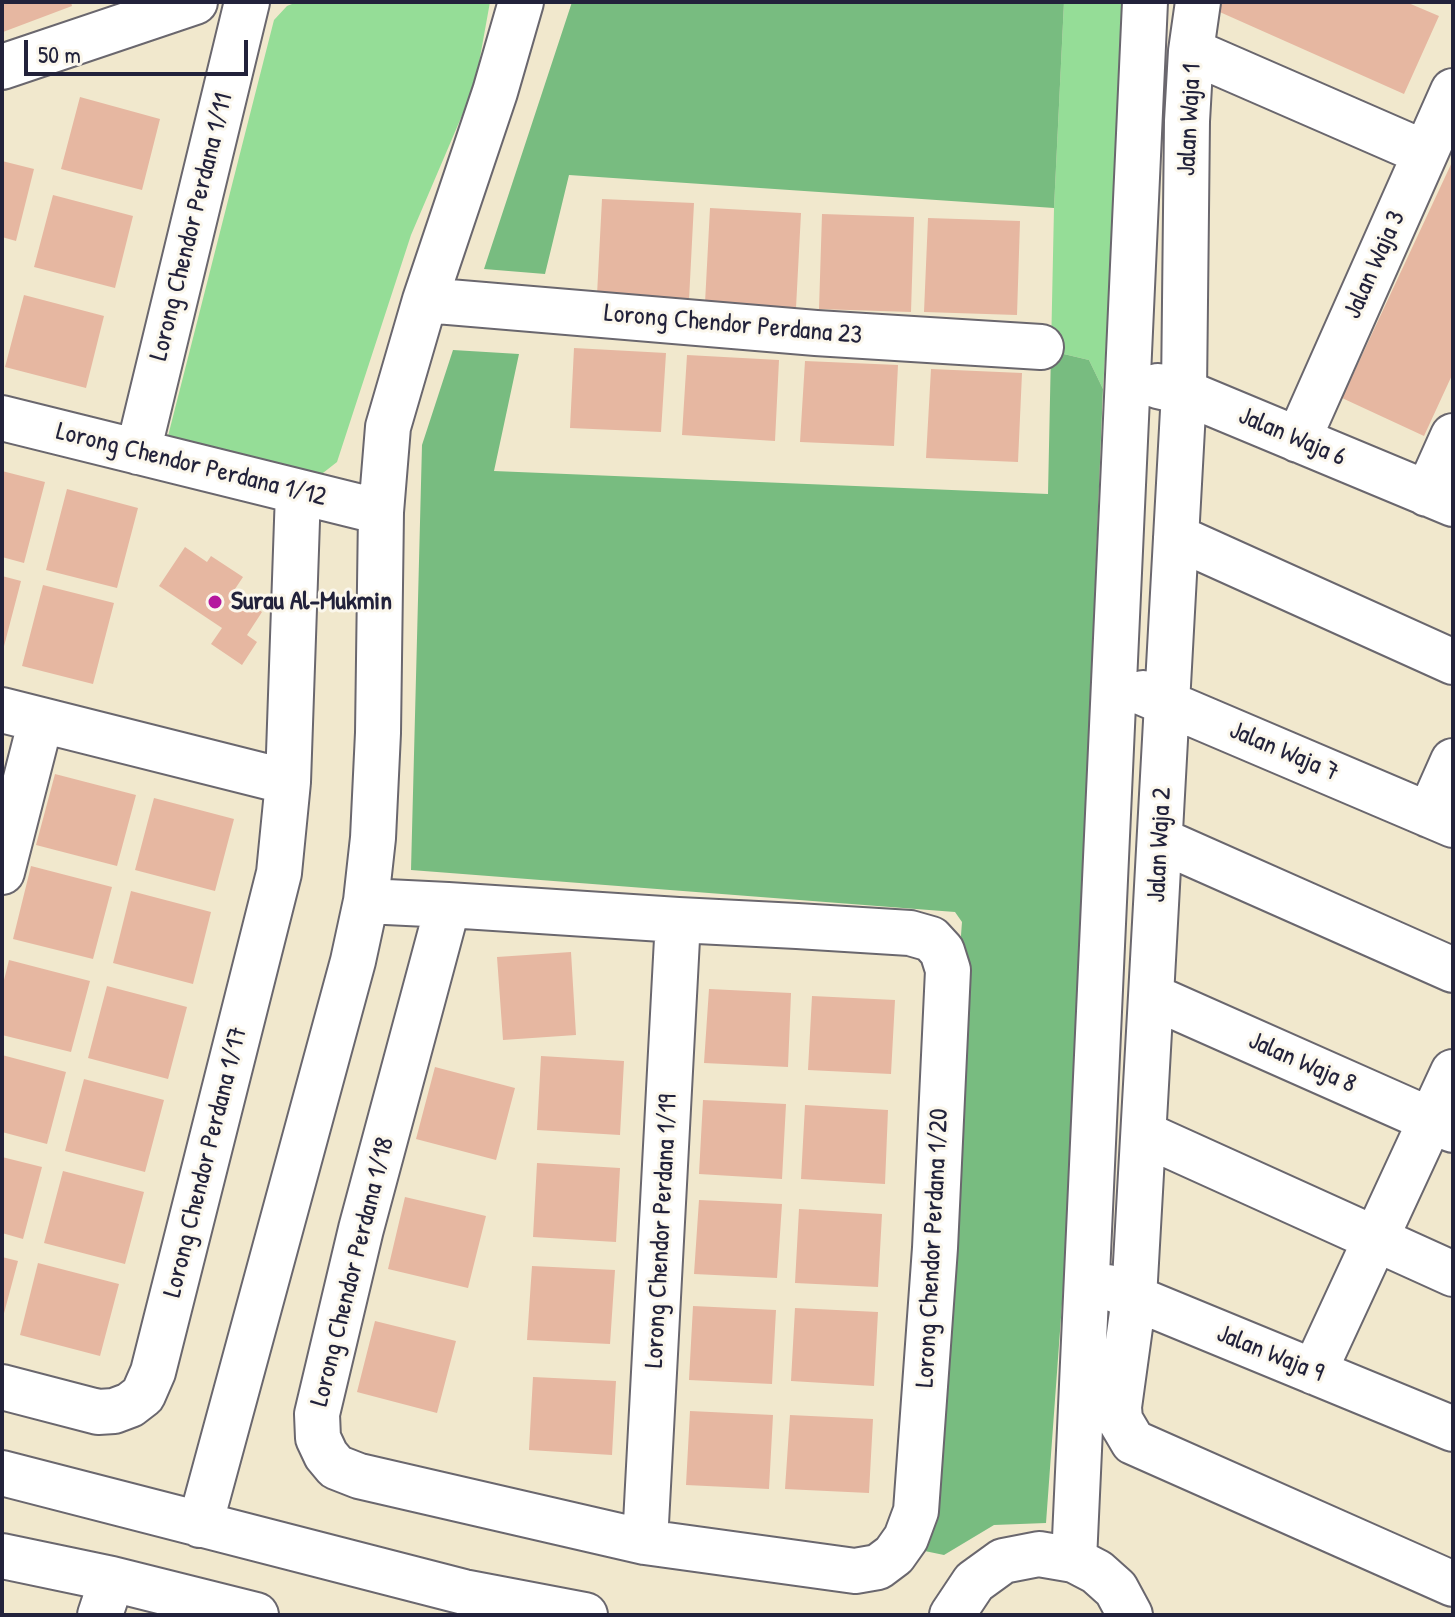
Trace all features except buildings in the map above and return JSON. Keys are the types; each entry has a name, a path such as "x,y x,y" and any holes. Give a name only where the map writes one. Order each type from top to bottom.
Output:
{"street":[{"path":"2,67 195,2"},
{"name":"Lorong Chendor Perdana 1/11","path":"138,452 247,2"},
{"path":"200,1525 353,961 366,901 373,838 378,733 381,512 388,427 425,300 495,92 521,2"},
{"path":"1074,1560 1145,2"},
{"path":"1191,51 1198,2"},
{"name":"Jalan Waja 1","path":"1184,392 1187,121 1191,51 1425,153"},
{"name":"Jalan Waja 3","path":"1298,440 1453,91"},
{"name":"Lorong Chendor Perdana 23","path":"425,300 816,333 1041,347"},
{"name":"Jalan Waja 6","path":"1128,378 1184,392 1440,499"},
{"name":"Jalan Waja 2","path":"1184,392 1134,1298 1119,1407 1120,1420 1133,1442 1453,1584"},
{"name":"Lorong Chendor Perdana 1/12","path":"2,418 381,512"},
{"path":"1440,499 1453,436"},
{"path":"2,872 22,715 288,782 298,492"},
{"path":"1176,537 1453,662"},
{"name":"Jalan Waja 7","path":"1114,681 1441,820"},
{"path":"1441,820 1453,761"},
{"name":"Lorong Chendor Perdana 1/17","path":"2,1387 98,1412 122,1408 143,1395 153,1372 279,873 288,782"},
{"path":"1160,840 1453,970"},
{"name":"Lorong Chendor Perdana 1/20","path":"366,901 910,933 931,939 942,951 948,970 935,1248 916,1511 906,1538 894,1555 878,1567 855,1571 645,1542"},
{"name":"Lorong Chendor Perdana 1/18","path":"448,905 361,1229 317,1414 318,1438 336,1467 359,1476 645,1542"},
{"name":"Lorong Chendor Perdana 1/19","path":"645,1542 678,920"},
{"name":"Jalan Waja 8","path":"1151,996 1442,1125"},
{"path":"1314,1372 1375,1239 1442,1125 1453,1072"},
{"path":"1144,1134 1453,1274"},
{"name":"Jalan Waja 9","path":"1087,1279 1453,1429"},
{"path":"2,1473 464,1592 585,1615"},
{"path":"952,1615 974,1582 1003,1561 1039,1554 1074,1560 1097,1572 1116,1589 1130,1615"},
{"path":"2,1556 106,1597 256,1615"}],"green space":[{"path":"297,2 490,2 475,85 411,235 337,462 314,480 167,440 274,20 287,6"},
{"path":"572,2 1064,2 1054,208 569,175 545,274 484,269"},
{"path":"1064,2 1128,2 1103,389 1089,360 1051,351"},
{"path":"453,350 519,354 494,471 1048,494 1051,351 1089,360 1103,389 1070,1194 1046,1523 994,1525 944,1555 915,1549 962,922 955,912 411,870 422,445"}],"place":[{"name":"Surau Al-Mukmin","path":"215,602"}]}
